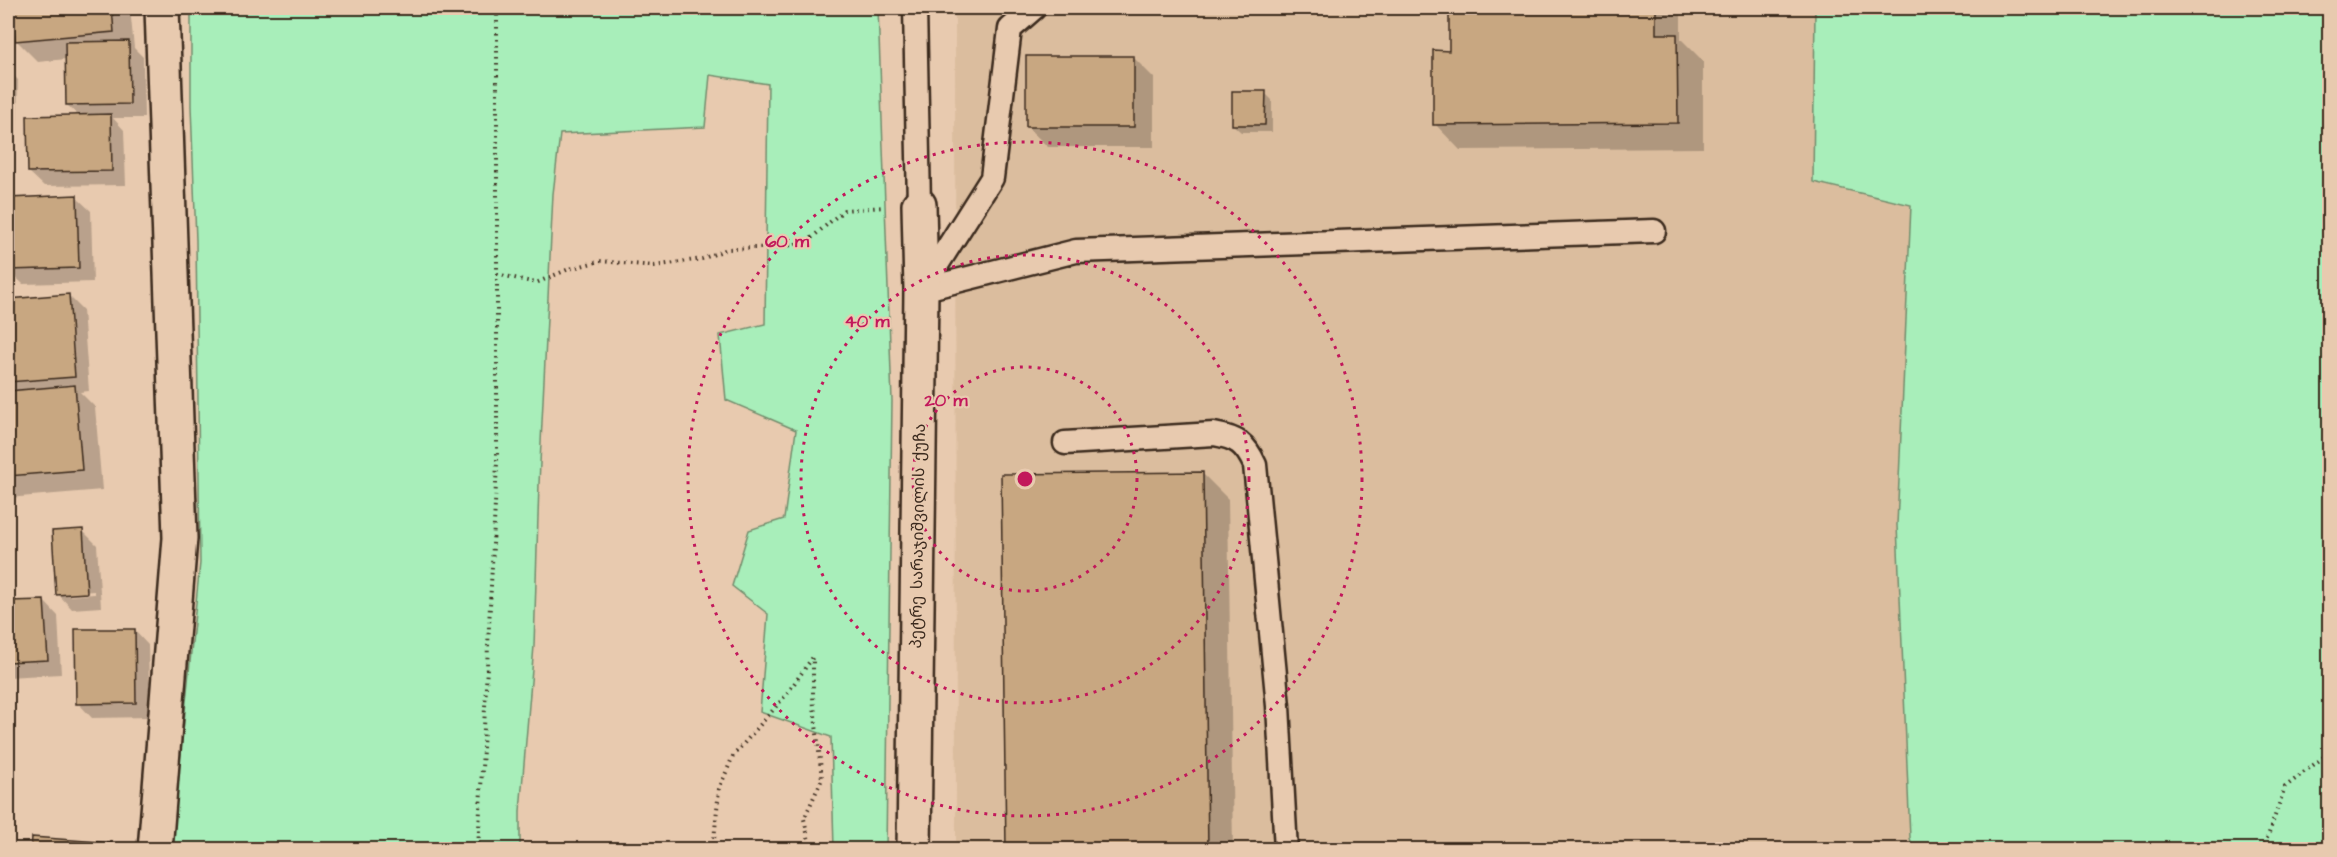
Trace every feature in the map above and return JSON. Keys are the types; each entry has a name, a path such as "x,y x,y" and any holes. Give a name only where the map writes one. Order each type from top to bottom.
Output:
{"street":[{"path":"155,849 180,538 162,8"},
{"name":"პეტრე სარაჯიშვილის ქუჩა","path":"915,849 921,290 919,205"}],"lane":[{"name":"პეტრე სარაჯიშვილის ქუჩა","path":"915,8 919,205"},
{"path":"921,290 992,178 1010,29 1034,8"},
{"path":"921,290 1077,251 1654,231"},
{"path":"1065,443 1214,434 1233,438 1248,450 1255,465 1278,706 1286,849"}],"path":[{"path":"478,849 497,463 497,8"},
{"path":"497,274 536,283 569,269 600,261 654,266 702,259 727,249 783,247 808,241 844,210 919,205"},
{"path":"713,849 719,789 733,756 786,695 813,657 813,697 822,779 804,819 811,849"},
{"path":"2263,849 2285,787 2330,752"}],"shaded area":[{"path":"955,8 1815,8 1813,182 1911,205 1897,525 1910,838 1913,849 956,849"}],"green space":[{"path":"191,8 878,8 892,401 886,849 834,849 831,737 760,712 768,614 732,586 749,530 784,519 796,430 726,400 720,335 765,324 768,84 710,75 705,127 560,134 553,194 539,484 534,646 520,811 520,849 171,850 200,563"},
{"path":"1815,8 2329,8 2329,849 1913,849 1910,838 1897,525 1911,205 1813,182"}],"building":[{"path":"13,8 112,8 114,32 15,41"},
{"path":"1449,8 1656,8 1656,34 1677,34 1678,123 1433,125 1433,50 1449,51"},
{"path":"129,41 130,104 66,105 65,42"},
{"path":"1026,56 1134,56 1134,127 1026,127"},
{"path":"1232,91 1266,91 1265,125 1232,125"},
{"path":"111,114 112,171 28,172 27,116"},
{"path":"77,195 79,268 8,270 8,198"},
{"path":"69,294 75,377 8,382 8,299"},
{"path":"75,385 82,470 8,476 8,391"},
{"path":"1203,472 1208,850 1006,850 1001,474"},
{"path":"83,529 87,593 56,595 52,531"},
{"path":"44,600 48,660 8,662 8,601"},
{"path":"75,629 135,629 136,703 76,704"},
{"path":"32,837 112,843 111,850 31,850"}]}
